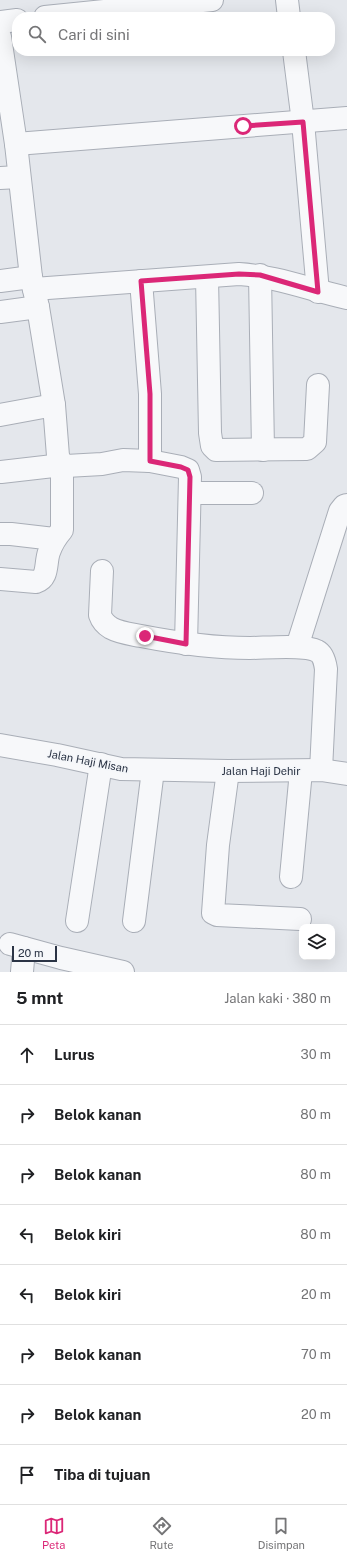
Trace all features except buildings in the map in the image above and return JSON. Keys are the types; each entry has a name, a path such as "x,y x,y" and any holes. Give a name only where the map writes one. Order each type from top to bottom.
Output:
{"street":[{"path":"94,12 212,0"},
{"path":"287,0 288,12"},
{"path":"0,22 12,21"},
{"path":"0,37 16,144 5,178 34,291 54,405 58,456 62,465 62,530 54,539 49,552 44,576 40,581 36,582 0,580"},
{"path":"295,56 303,122 318,292"},
{"path":"16,144 347,118"},
{"path":"0,281 34,291 207,276 239,274 260,275 318,292 347,298"},
{"path":"260,275 263,450"},
{"path":"207,276 210,433 212,446 216,450 307,449 312,446 315,442 316,432 318,385"},
{"path":"141,281 150,394 150,461"},
{"path":"0,312 34,291"},
{"path":"0,415 54,405"},
{"path":"1,472 62,465 102,464 123,460 150,461 181,467 188,470 190,477 190,493 186,644"},
{"path":"190,493 252,493"},
{"path":"297,648 340,510 347,505"},
{"path":"0,534 54,539"},
{"path":"102,571 100,615 106,624 117,631 186,644 316,650 323,658 326,669 311,771 291,876"},
{"name":"Jalan Haji Misan","path":"0,745 57,754 121,769 176,771"},
{"path":"77,921 101,764"},
{"path":"134,921 154,770"},
{"name":"Jalan Haji Dehir","path":"176,771 311,771 347,774"},
{"path":"228,771 218,845 213,913 217,915 300,919"},
{"path":"22,972 17,946 123,972"}],"route":[{"path":"145,636 186,644 190,477 188,470 181,467 150,461 150,394 141,281 239,274 260,275 318,292 303,122 243,126"}]}
